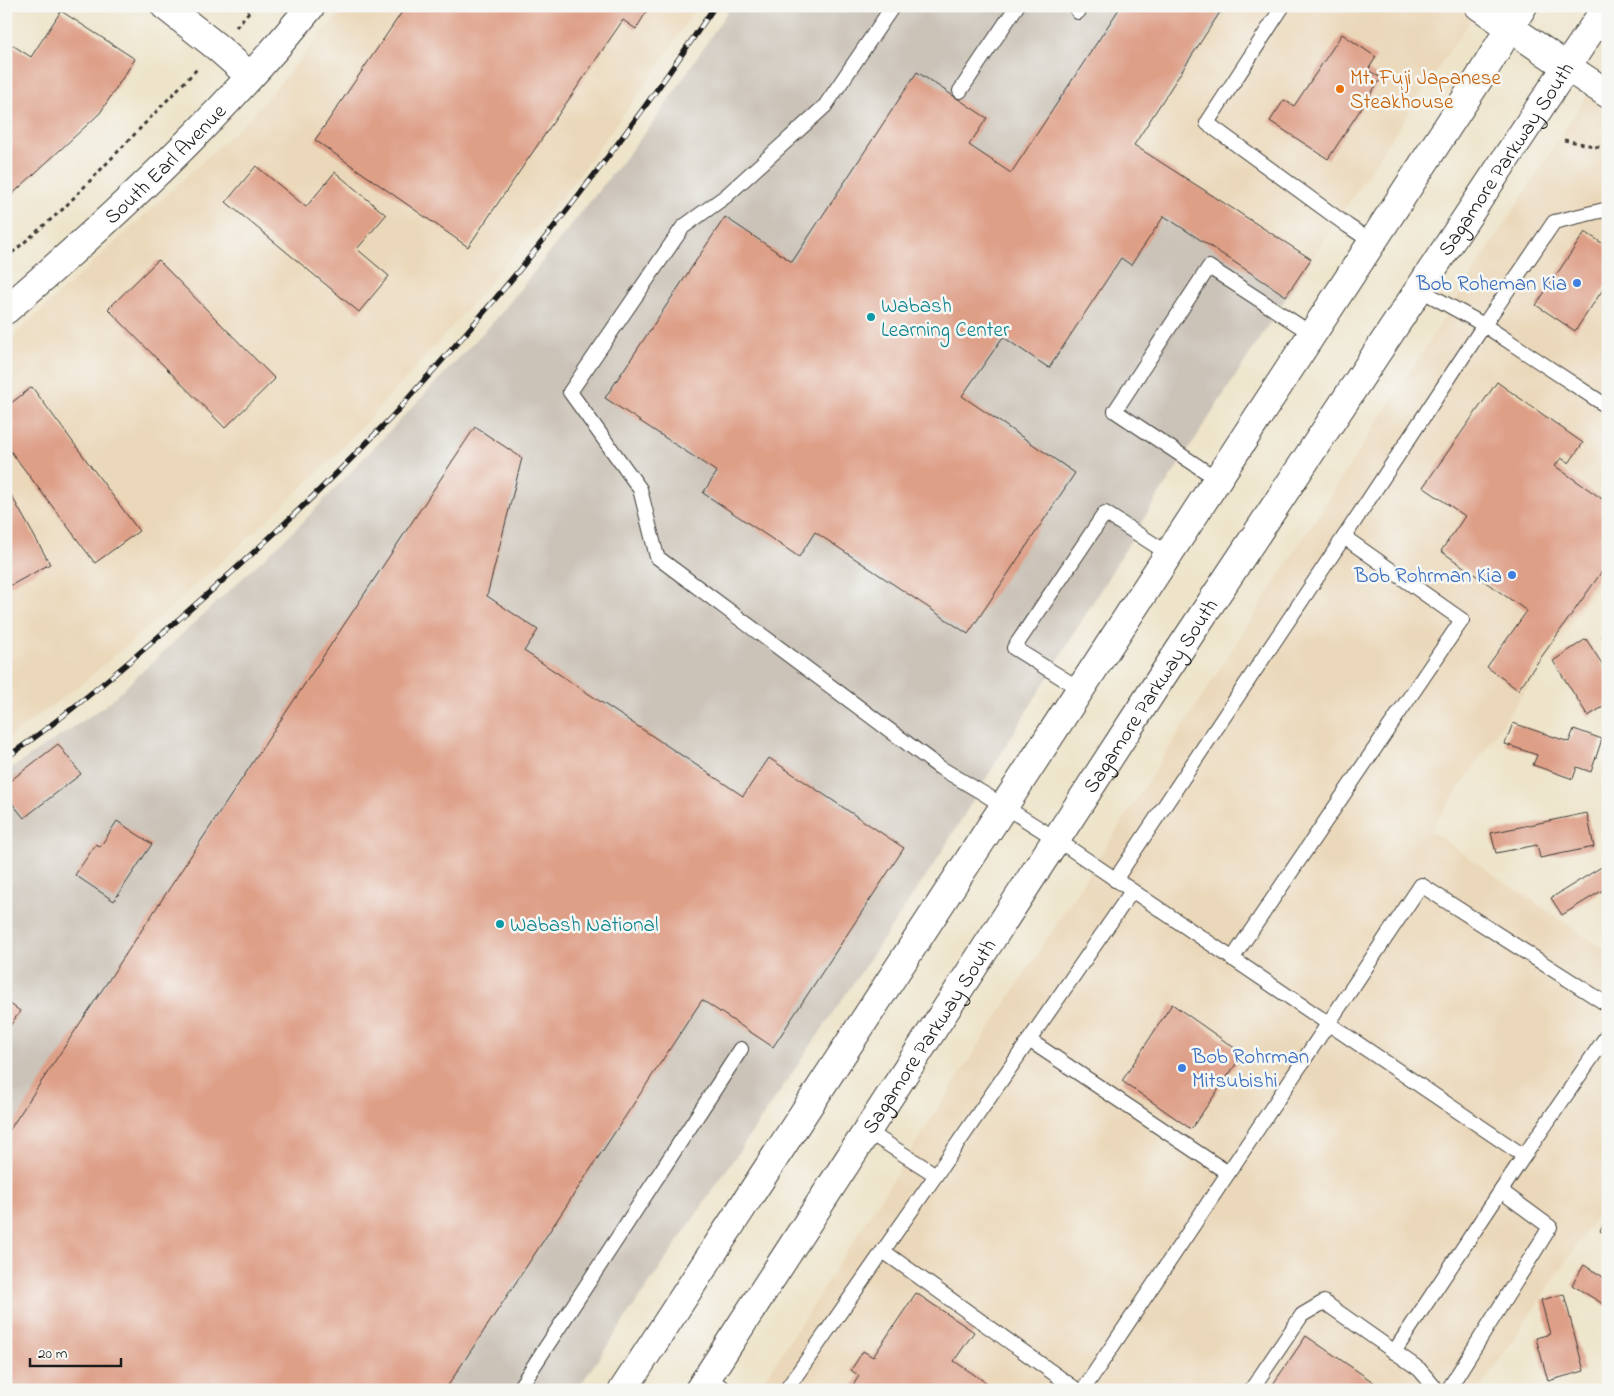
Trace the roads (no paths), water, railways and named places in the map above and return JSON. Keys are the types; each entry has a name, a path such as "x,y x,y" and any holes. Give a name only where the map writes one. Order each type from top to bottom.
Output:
{"main road":[{"path":"165,6 217,46 250,76"},
{"name":"South Earl Avenue","path":"6,310 104,223 166,164 250,76 312,6"},
{"path":"1479,6 1516,17 1567,67 1608,94"},
{"name":"Sagamore Parkway South","path":"711,1386 867,1131 1157,684 1608,6"},
{"path":"623,1390 1478,80 1516,17"}],"lane":[{"path":"893,6 824,106 726,196 683,227 570,392 640,489 657,557 939,767 1004,806 1132,890 1524,1156"},
{"path":"960,90 1018,6"},
{"path":"1283,6 1207,123 1372,242"},
{"path":"1115,880 1554,222 1604,210 1608,213"},
{"path":"1217,479 1115,411 1209,266 1312,334"},
{"path":"1419,289 1484,325 1608,406"},
{"path":"1080,690 1014,648 1105,513 1169,554"},
{"path":"1232,959 1462,620 1344,537"},
{"path":"1083,1390 1421,885 1608,1005"},
{"path":"786,1390 1132,890"},
{"path":"1394,1352 1524,1156 1608,1034"},
{"path":"1029,1040 1228,1174"},
{"path":"518,1390 741,1049"},
{"path":"867,1131 936,1175"},
{"path":"1448,1390 1550,1227 1501,1191"},
{"path":"883,1251 1077,1390"},
{"path":"1251,1390 1302,1315 1324,1302 1419,1369 1437,1390"}],"railway":[{"path":"6,758 127,664 193,607 303,506 388,421 544,240 649,101 715,6"}],"place":[{"name":"Mt. Fuji Japanese Steakhouse","path":"1340,89"},
{"name":"Bob Roheman Kia","path":"1577,283"},
{"name":"Wabash Learning Center","path":"871,317"},
{"name":"Bob Rohrman Kia","path":"1512,575"},
{"name":"Wabash National","path":"500,924"},
{"name":"Bob Rohrman Mitsubishi","path":"1182,1068"}]}
